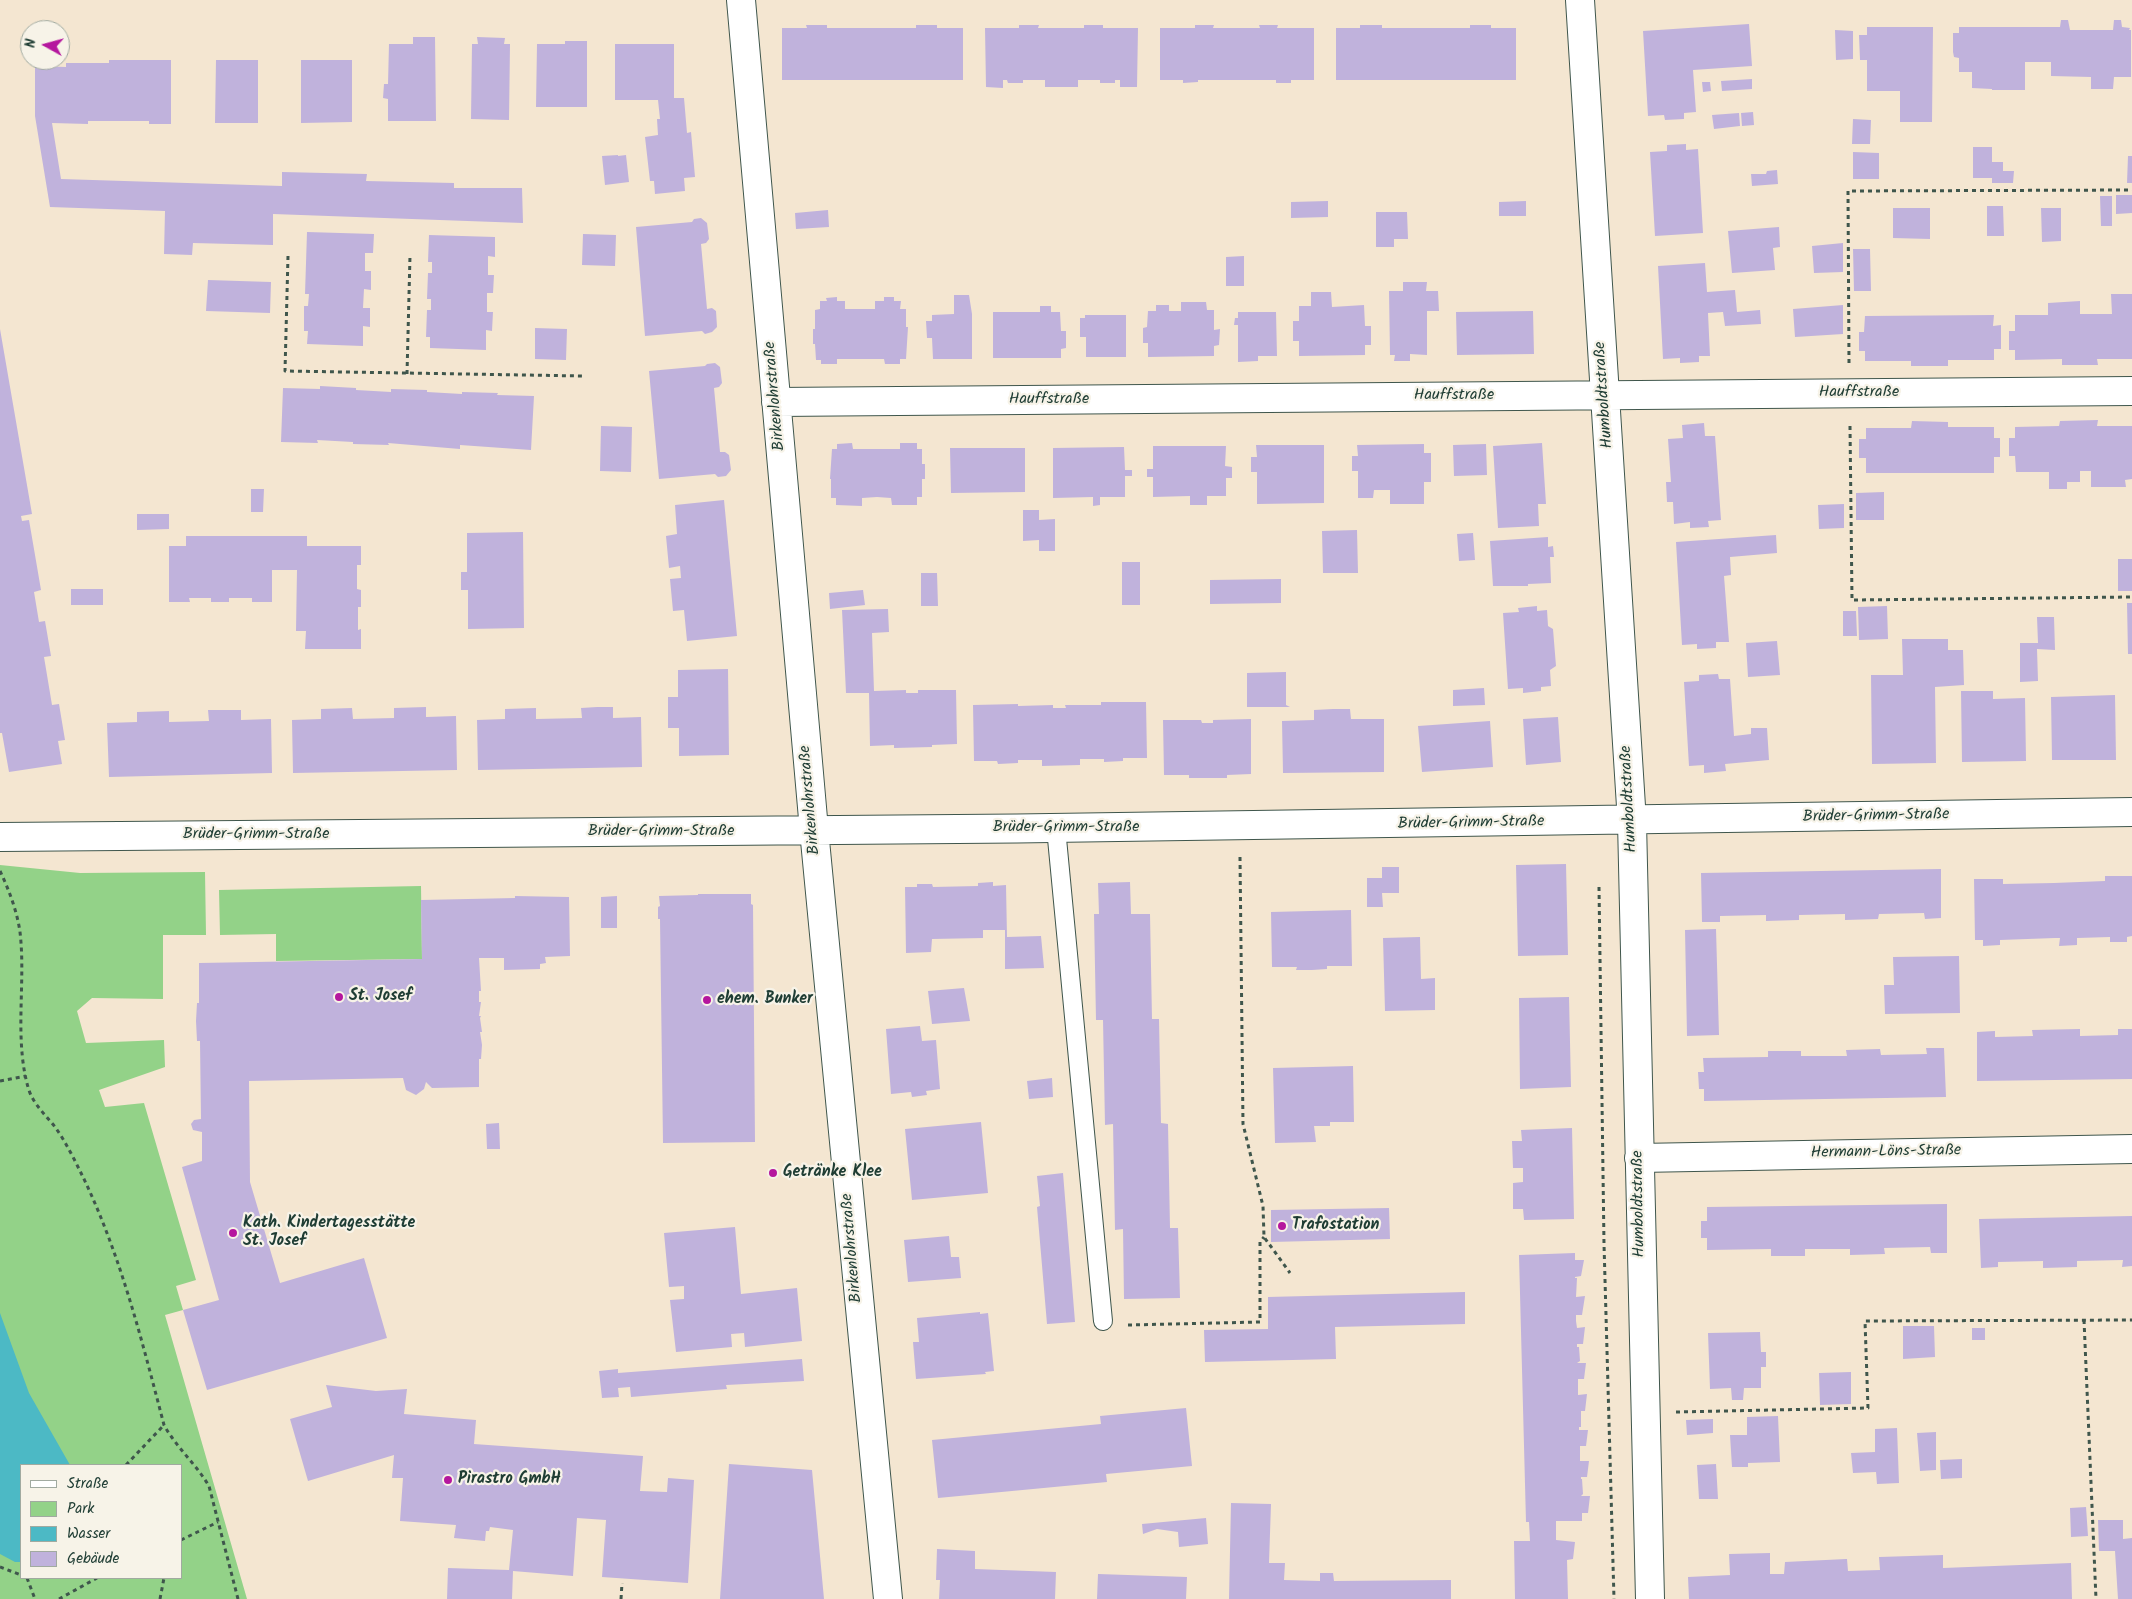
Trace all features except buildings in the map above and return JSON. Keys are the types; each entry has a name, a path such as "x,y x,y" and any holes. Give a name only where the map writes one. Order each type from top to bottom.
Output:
{"street":[{"name":"Birkenlohrstraße","path":"741,0 814,830 888,1599"},
{"name":"Humboldtstraße","path":"1580,0 1632,822 1650,1599"},
{"name":"Hauffstraße","path":"776,402 2132,391"},
{"name":"Brüder-Grimm-Straße","path":"0,837 1239,827 1632,822 2132,812"},
{"name":"Hermann-Löns-Straße","path":"1639,1158 2132,1149"}],"lane":[{"path":"1056,828 1103,1321"}],"path":[{"path":"2132,190 1848,191 1852,600 2132,597"},
{"path":"288,256 285,371 584,376"},
{"path":"407,374 410,256"},
{"path":"1239,827 1243,1124 1263,1206 1264,1236 1290,1273"},
{"path":"0,871 2,881 14,907 20,931 22,1046 28,1089 35,1103 56,1129 83,1176 119,1264 164,1425 174,1441 200,1470 209,1486 238,1599"},
{"path":"1598,881 1604,1244 1614,1599"},
{"path":"0,1081 26,1076"},
{"path":"1103,1321 1116,1326 1260,1322 1260,1242 1264,1236"},
{"path":"2084,1320 2096,1599"},
{"path":"1646,1413 1868,1408 1865,1321 2132,1320"},
{"path":"127,1464 164,1425"},
{"path":"182,1540 218,1522"},
{"path":"0,1567 20,1575"},
{"path":"27,1579 35,1599"},
{"path":"59,1599 94,1579"},
{"path":"160,1599 164,1579"},
{"path":"621,1599 622,1583"}],"green space":[{"path":"0,865 80,873 205,872 206,935 163,935 163,999 92,998 77,1011 86,1043 164,1040 165,1067 99,1090 105,1107 144,1103 196,1280 176,1286 183,1310 165,1315 247,1599 0,1599"},
{"path":"421,886 422,959 276,961 276,934 220,935 219,890"}],"water":[{"path":"0,1313 29,1393 69,1464 20,1464 20,1562 15,1562 0,1554"}],"place":[{"name":"St. Josef","path":"339,997"},
{"name":"ehem. Bunker","path":"707,1000"},
{"name":"Getränke Klee","path":"773,1173"},
{"name":"Trafostation","path":"1282,1226"},
{"name":"Kath. Kindertagesstätte St. Josef","path":"233,1233"},
{"name":"Pirastro GmbH","path":"448,1480"}]}
